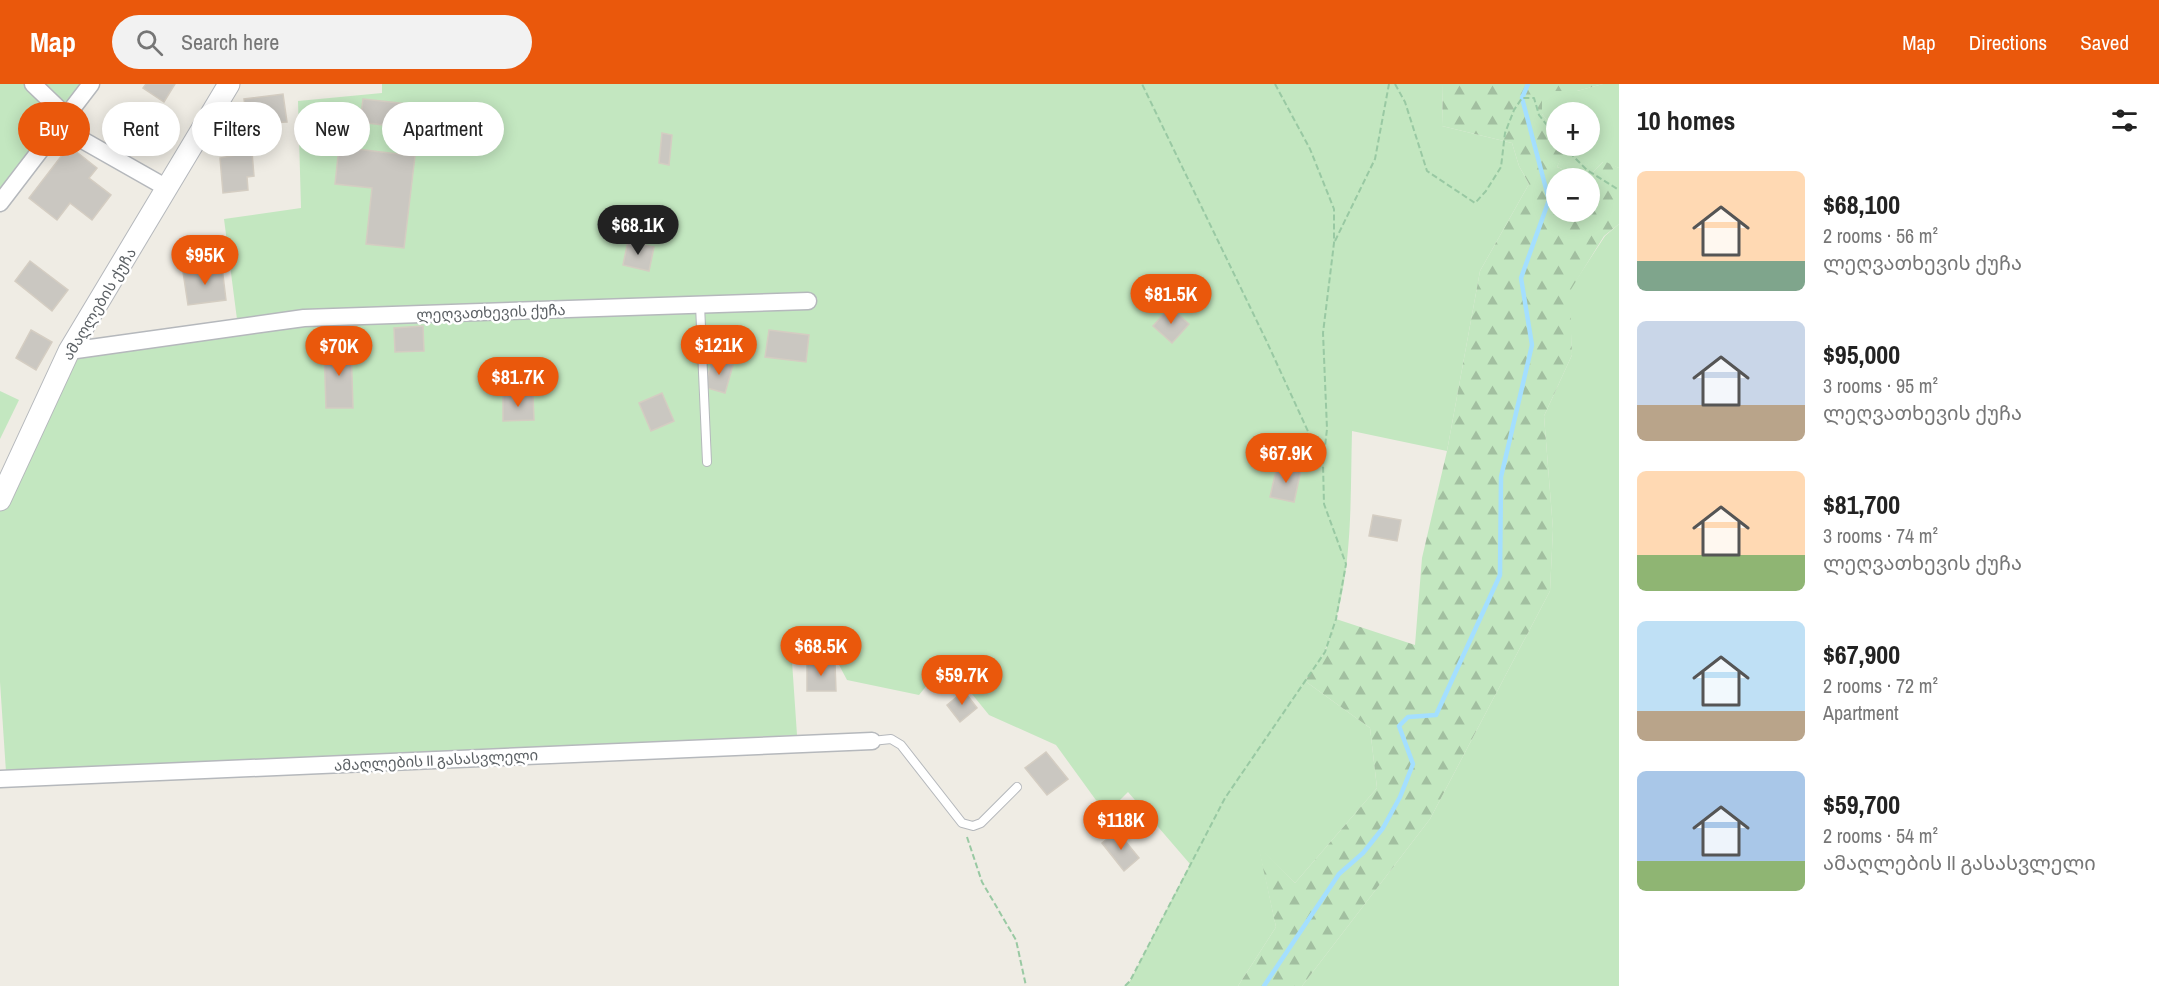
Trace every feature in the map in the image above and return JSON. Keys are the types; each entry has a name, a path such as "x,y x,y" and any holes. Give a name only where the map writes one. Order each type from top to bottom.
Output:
{"street":[{"path":"33,84 52,102"},
{"path":"77,102 91,84"},
{"name":"ამაღლების ქუჩა","path":"0,500 69,351 230,84"},
{"path":"90,144 167,188"},
{"path":"0,203 36,156"},
{"name":"ლეღვათხევის ქუჩა","path":"69,351 304,318 808,301"},
{"name":"ამაღლების II გასასვლელი","path":"0,779 872,741"}],"lane":[{"path":"700,305 707,462"},
{"path":"872,741 891,739 901,745 962,823 973,826 981,823 1017,787"}],"path":[{"path":"1142,84 1266,340 1323,464"},
{"path":"1125,986 1130,981 1225,798 1324,652 1336,619 1346,564 1324,504 1323,464 1328,429 1323,333 1334,243 1334,209 1310,149 1275,84"},
{"path":"1334,243 1376,159 1389,84"},
{"path":"1395,84 1405,102 1427,171 1475,203 1486,191 1501,167 1505,133 1514,110 1522,98 1534,98 1539,115 1546,124"},
{"path":"1573,156 1587,170 1619,190"},
{"path":"962,823 982,882 1016,940 1026,986"}],"green space":[{"path":"0,84 91,84 77,102 18,102 18,156 36,156 0,203"},
{"path":"382,84 1443,84 1442,126 1512,143 1519,166 1529,184 1480,271 1447,451 1352,431 1349,542 1341,598 1323,654 1305,681 1370,728 1377,788 1295,883 1259,847 1276,927 1238,986 1125,986 1130,981 1190,864 1128,792 1106,814 1056,745 989,715 946,662 919,695 847,680 820,629 790,632 797,735 6,772 0,682 0,500 69,351 238,327 224,219 301,208 300,156 370,156 370,102 298,101 382,93"},
{"path":"1443,84 1603,84 1577,91 1542,91 1542,114 1546,119 1546,156 1562,156 1557,167 1560,168 1546,168 1546,222 1600,222 1600,168 1597,168 1604,161 1619,168 1619,224 1604,236 1570,291 1572,355 1544,416 1553,529 1550,591 1430,819 1302,986 1238,986 1276,927 1258,845 1295,883 1377,788 1370,728 1305,681 1325,652 1336,619 1415,645 1422,558 1447,451 1480,271 1529,184 1519,166 1512,143 1442,126"},
{"path":"1603,84 1619,84 1619,168 1603,162 1597,168 1557,167 1562,156 1600,156 1600,102 1546,102 1546,119 1542,114 1542,90 1577,91"},
{"path":"1619,224 1619,986 1302,986 1430,819 1550,591 1553,529 1544,416 1572,355 1569,291 1605,236"},
{"path":"0,391 19,400 0,439"}],"building":[{"path":"146,84 175,84 164,102 143,88"},
{"path":"283,94 287,122 282,122 282,102 244,102 244,99"},
{"path":"363,99 390,102 382,102 382,125 370,123 370,102 363,102"},
{"path":"662,133 672,135 669,165 659,163"},
{"path":"370,151 382,152 382,156 415,156 404,248 366,244 372,188 335,184 338,156 370,156"},
{"path":"61,156 82,156 97,168 89,178 111,195 92,220 70,203 57,220 29,198"},
{"path":"252,156 254,176 247,177 248,190 223,193 220,158"},
{"path":"628,241 654,247 649,271 623,265"},
{"path":"30,261 68,290 52,311 15,281"},
{"path":"222,267 226,300 188,305 183,272"},
{"path":"1170,307 1189,324 1172,343 1153,326"},
{"path":"423,326 424,351 395,352 394,328"},
{"path":"31,330 52,342 36,370 16,358"},
{"path":"769,330 809,335 806,362 765,357"},
{"path":"351,345 353,408 326,408 324,346"},
{"path":"713,359 733,365 725,393 704,387"},
{"path":"662,393 674,421 651,431 639,403"},
{"path":"533,394 534,420 503,421 503,395"},
{"path":"1277,466 1301,470 1294,502 1270,497"},
{"path":"1373,515 1401,520 1397,541 1369,536"},
{"path":"835,663 836,691 807,691 807,664"},
{"path":"964,691 977,708 960,722 947,705"},
{"path":"1046,752 1068,779 1047,795 1025,768"},
{"path":"1117,831 1139,858 1124,871 1102,843"}],"waterway":[{"path":"1264,986 1339,874 1363,853 1383,828 1400,797 1413,764 1399,726 1408,717 1436,715 1500,575 1501,477 1532,345 1521,278 1549,200 1522,98 1528,84"}]}
